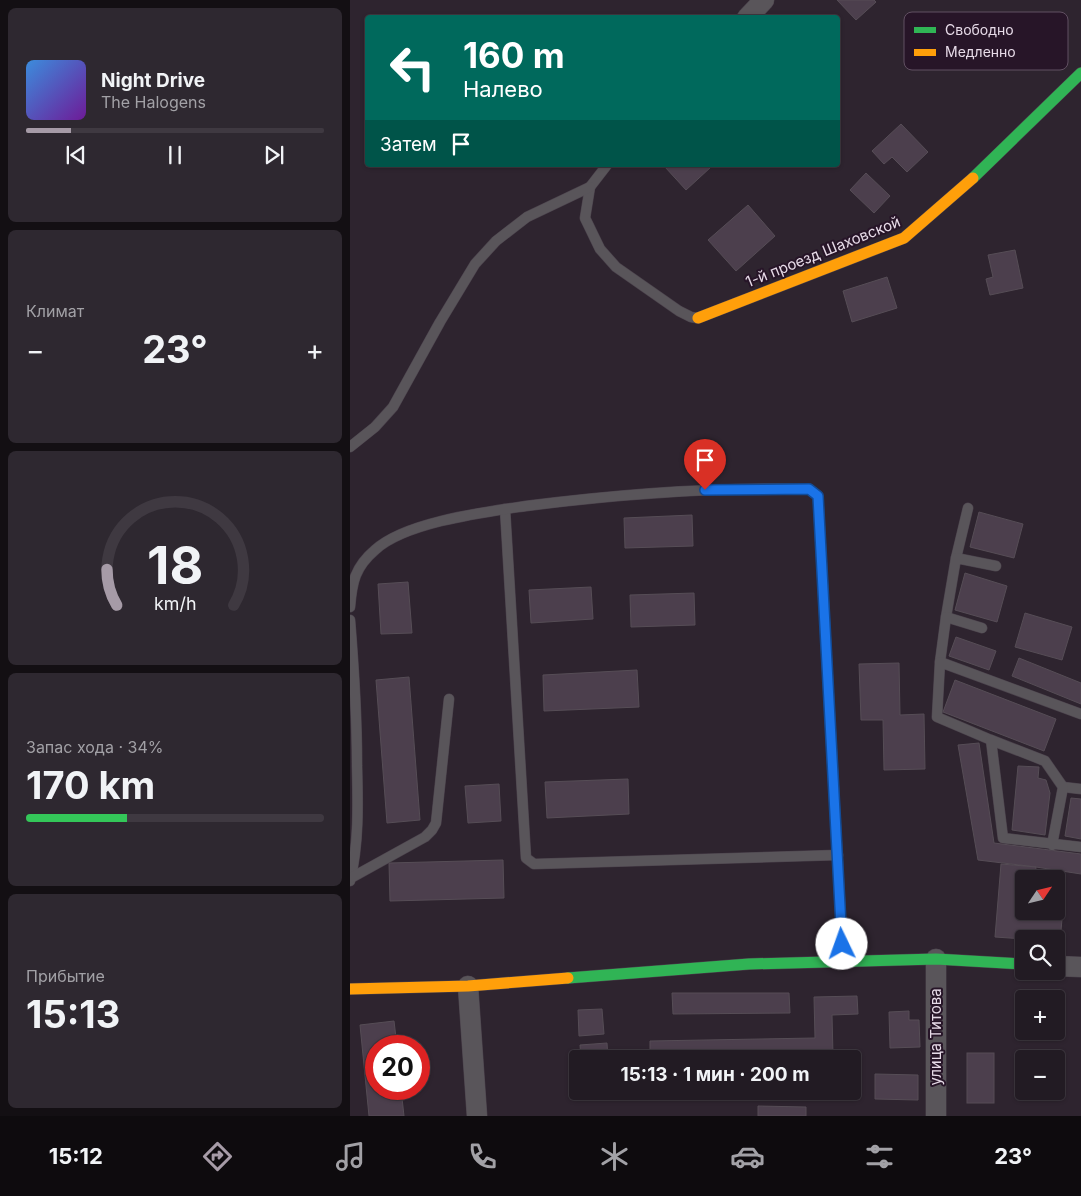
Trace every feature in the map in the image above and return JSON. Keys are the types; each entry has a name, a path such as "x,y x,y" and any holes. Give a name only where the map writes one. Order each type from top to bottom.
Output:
{"street":[{"path":"750,15 764,0"},
{"name":"1-й проезд Шаховской","path":"698,318 904,238 926,221 979,172 1081,73"},
{"path":"350,989 468,986 749,964 936,959 1015,963"},
{"name":"улица Титова","path":"936,959 936,1116"},
{"path":"1065,966 1081,967"},
{"path":"468,986 477,1116"}],"lane":[{"path":"350,447 375,428 393,407 440,322 475,264 496,241 527,217 590,187 605,167"},
{"path":"590,187 585,218 600,249 616,267 679,311 690,317 698,318"},
{"path":"350,607 352,582 363,563 375,549 400,534 475,513 571,500 705,490 809,489 818,496 843,962"},
{"path":"968,508 956,558 946,618 940,662 937,717 1045,761 1063,787 1052,845"},
{"path":"505,509 526,858 534,864 838,855"},
{"path":"956,558 996,566"},
{"path":"946,618 982,628"},
{"path":"350,620 356,689 358,795 357,837 350,880"},
{"path":"940,662 1081,714"},
{"path":"350,880 425,837 436,823 449,700"},
{"path":"992,740 1004,838 1081,847"},
{"path":"1063,787 1081,789"}],"building":[{"path":"837,0 874,0 876,2 856,20"},
{"path":"901,124 928,152 907,172 892,157 884,164 872,151"},
{"path":"665,167 711,167 686,190"},
{"path":"866,173 890,196 874,213 850,190"},
{"path":"748,205 775,236 736,271 708,240"},
{"path":"1015,250 1023,288 990,295 986,279 993,277 988,255"},
{"path":"887,277 897,308 852,322 843,291"},
{"path":"979,512 1023,524 1014,558 970,547"},
{"path":"692,515 693,546 625,548 624,518"},
{"path":"965,573 1007,586 997,622 955,610"},
{"path":"408,582 412,633 381,634 378,584"},
{"path":"591,587 593,619 531,623 529,590"},
{"path":"694,593 695,625 631,627 630,595"},
{"path":"1025,613 1072,627 1062,660 1015,647"},
{"path":"956,637 996,651 989,670 949,656"},
{"path":"1019,658 1081,683 1081,704 1012,676"},
{"path":"899,663 900,715 924,714 925,769 884,770 883,720 861,720 859,664"},
{"path":"637,670 639,707 544,711 543,675"},
{"path":"409,677 420,820 387,823 376,680"},
{"path":"955,680 1056,719 1044,751 943,712"},
{"path":"979,743 994,843 1081,854 1081,874 1065,870 978,860 958,745"},
{"path":"1018,766 1039,767 1038,778 1046,780 1050,793 1045,835 1012,830"},
{"path":"628,779 629,814 547,818 545,782"},
{"path":"499,784 501,821 468,823 465,786"},
{"path":"1071,798 1081,799 1081,839 1065,836"},
{"path":"503,860 504,898 390,901 389,863"},
{"path":"1001,864 1036,867 1036,870 1015,870 1015,920 1062,920 1061,930 1015,930 1015,938 995,937"},
{"path":"672,993 789,993 790,1013 673,1014"},
{"path":"857,996 858,1014 832,1015 833,1050 650,1050 650,1041 815,1038 814,997"},
{"path":"602,1009 604,1034 579,1036 578,1010"},
{"path":"909,1011 909,1020 919,1020 920,1047 890,1048 889,1012"},
{"path":"394,1021 396,1035 365,1035 365,1076 360,1025"},
{"path":"607,1043 607,1050 580,1050 580,1045"},
{"path":"967,1053 994,1053 994,1103 967,1103"},
{"path":"875,1074 918,1075 918,1100 875,1099"},
{"path":"367,1100 402,1100 404,1116 369,1116"},
{"path":"758,1106 806,1107 806,1116 758,1116"}],"traffic: fast":[{"path":"973,178 1081,73"},
{"path":"568,978 749,964 936,959 1015,963"}],"traffic: slow":[{"path":"698,318 904,238 973,178"},
{"path":"350,989 468,986 568,978"}],"route":[{"path":"705,490 809,489 818,496 842,944"}]}
